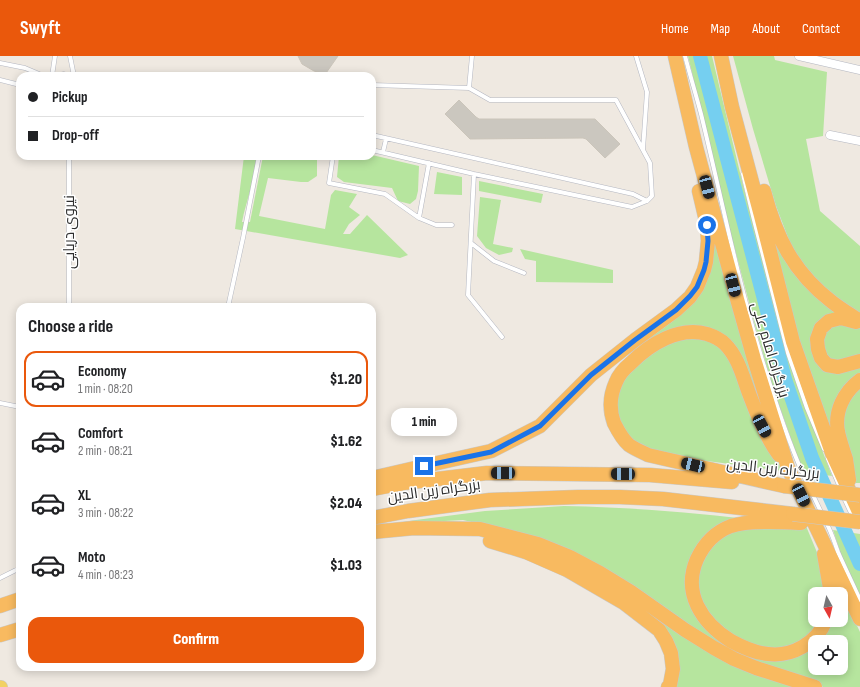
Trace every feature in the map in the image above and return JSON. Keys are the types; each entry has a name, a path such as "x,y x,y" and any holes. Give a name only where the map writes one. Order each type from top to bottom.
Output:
{"highway":[{"name":"بزرگراه امام علی","path":"675,56 696,147 739,306 788,468 860,619"},
{"name":"بزرگراه امام علی","path":"721,56 732,107 793,342 832,453 856,497 859,521"},
{"path":"732,107 758,166 776,230 789,255 804,276 819,292 832,303 860,322"},
{"path":"376,477 491,452 540,426 591,375 676,310 690,296 697,287 704,270 708,252 707,225 699,191 696,147"},
{"path":"860,322 841,318 829,321 821,328 817,339 821,358 828,365 838,367 860,361"},
{"path":"784,486 648,455 630,446 617,430 611,410 611,399 616,380 623,370 640,354 662,340 677,334 688,332 699,332 718,339 726,345 735,359 762,426 771,444 788,468"},
{"path":"856,497 838,431 837,418 843,399 852,386 860,380"},
{"name":"بزرگراه زین الدین","path":"376,488 404,483 487,473 582,473 650,475 784,486 856,497"},
{"name":"بزرگراه زین الدین","path":"376,517 408,511 490,500 620,497 662,500 797,518 859,521"},
{"path":"797,518 783,522 732,526 714,536 703,548 695,565 692,584 695,601 704,618 712,627 740,646 752,651 777,655 800,649 818,634 822,627"},
{"path":"376,532 414,528 480,529 538,544 570,557 606,577 631,592 684,630 734,659 756,668 815,687"},
{"path":"446,528 516,548 538,556 624,603 659,630 666,641 671,653 673,669 670,685 668,687"},
{"path":"821,536 830,587"},
{"path":"0,606 16,600"},
{"path":"0,635 16,629"}],"street":[{"path":"799,56 860,70"},
{"path":"830,135 860,141"}],"lane":[{"path":"53,72 55,56"},
{"path":"70,56 73,72"},
{"path":"469,88 472,56"},
{"path":"636,56 647,92 643,150"},
{"path":"685,56 753,331 770,387 801,471 832,534 860,600"},
{"path":"0,62 34,72"},
{"path":"0,80 16,84"},
{"path":"376,85 469,88 490,100 616,100 650,164 652,196 647,201 632,207 474,174 376,151"},
{"path":"376,136 633,194 647,201"},
{"path":"383,152 386,138"},
{"name":"نیروی دریایی","path":"69,160 69,303"},
{"path":"229,303 258,160"},
{"path":"332,160 329,183 385,194 419,218 436,225 452,225"},
{"path":"419,218 429,164"},
{"path":"741,167 784,338 797,380 834,476 859,521"},
{"path":"474,174 468,295 502,337"},
{"path":"470,243 494,261 524,273"},
{"path":"0,403 16,406"},
{"path":"0,578 16,570"}],"green space":[{"path":"688,56 712,56 743,185 787,355 832,476 803,472 773,388 733,242"},
{"path":"733,56 774,56 775,60 827,72 823,136 806,139 820,211 860,246 860,314 837,301 809,272 792,248 776,206"},
{"path":"376,156 419,166 418,191 416,199 410,204 398,201 392,188 344,182 337,177 339,160 376,160"},
{"path":"244,160 256,160 256,165 242,222 250,222 262,160 317,160 317,176 308,182 268,178 259,216 325,229 331,195 335,190 357,194 349,207 360,215 349,224 343,234 350,234 367,215 408,255 400,258 235,229"},
{"path":"437,172 462,177 462,195 434,194"},
{"path":"479,181 543,194 541,203 479,191"},
{"path":"480,197 501,200 493,244 513,248 512,252 499,255 486,248 477,236"},
{"path":"765,205 774,236 860,326 860,375 843,393 844,463 807,369"},
{"path":"711,228 776,446 729,344 666,332 647,340 677,318 693,303"},
{"path":"520,249 613,270 613,283 536,282 536,261 525,259"},
{"path":"707,338 727,353 758,424 783,471 692,459 646,450 623,433 614,401 616,390 633,365 670,340"},
{"path":"860,383 860,483 856,483 840,422 855,388"},
{"path":"564,506 656,510 747,519 709,535 690,597 743,652 808,643 808,675 848,675 848,635 820,635 825,627 848,627 848,607 860,632 860,687 823,687 818,684 761,667 506,530 463,520 376,527 485,511"},
{"path":"806,526 821,562 826,587 808,587 808,627 818,627 817,630 786,650 748,646 707,616 696,585 705,552 730,530"},
{"path":"833,530 860,534 860,596 842,557"},
{"path":"830,569 839,587 833,587"},
{"path":"640,604 803,687 673,687 671,641"}],"building":[{"path":"298,56 338,56 327,72 314,71 302,64"},
{"path":"459,100 479,119 595,119 620,144 605,158 586,139 583,138 470,139 445,114"}],"waterway":[{"path":"700,56 785,379 812,458 860,564"}],"route":[{"path":"424,466 491,452 540,426 591,375 676,310 690,296 697,287 706,262 708,252 707,225"}]}
